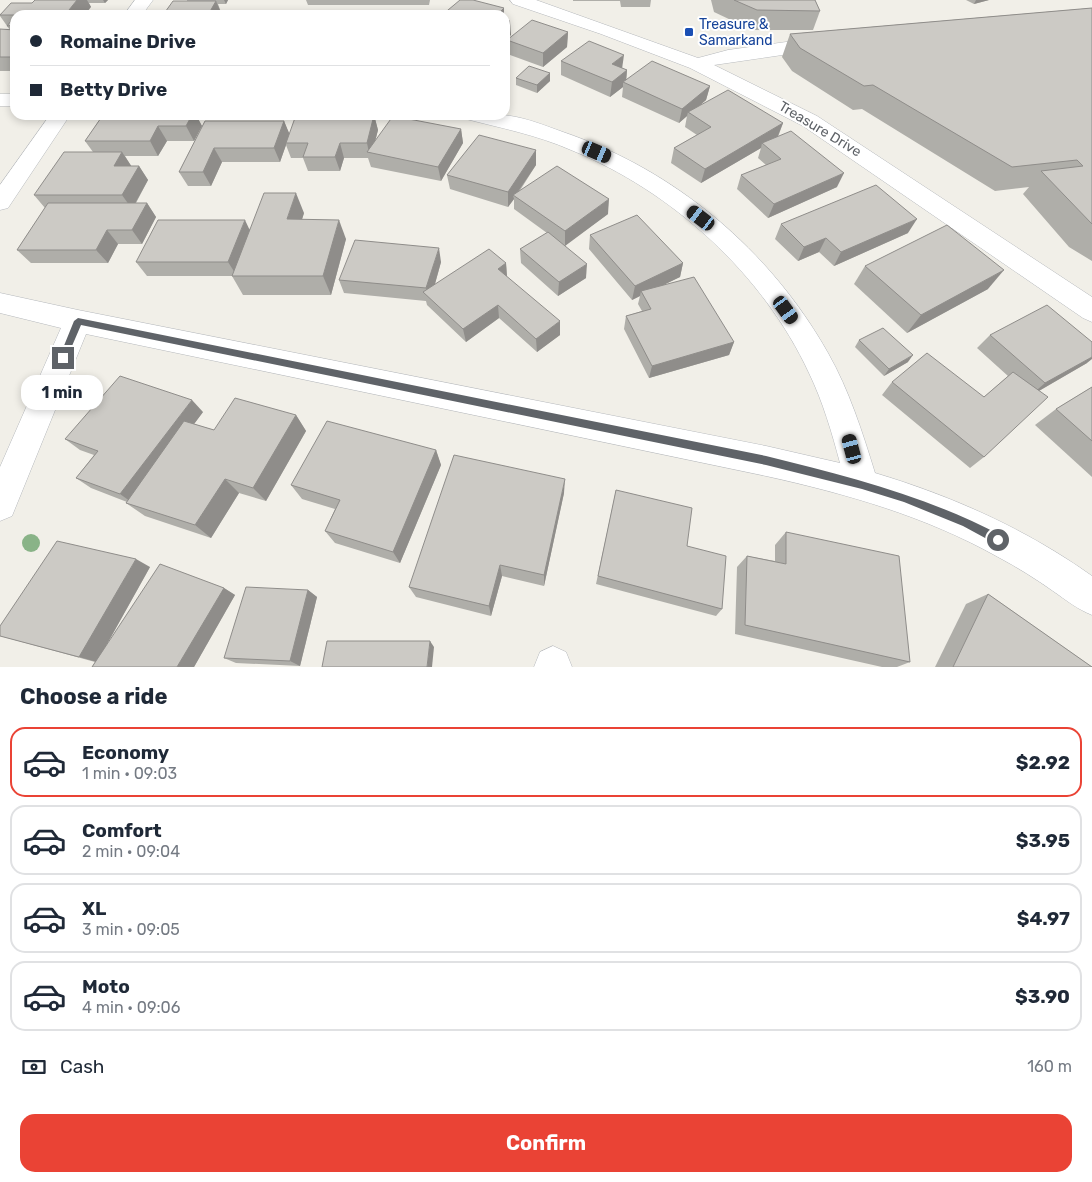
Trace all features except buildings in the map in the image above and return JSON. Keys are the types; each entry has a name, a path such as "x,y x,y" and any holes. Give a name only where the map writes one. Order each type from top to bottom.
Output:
{"street":[{"name":"Treasure Drive","path":"520,0 697,64 810,121 1092,311"},
{"path":"697,64 728,56 836,42"},
{"path":"0,202 57,120"},
{"path":"496,120 533,128 570,140 610,158 654,182 701,218 741,254 769,286 795,321 818,362 847,431 862,484"},
{"path":"0,303 78,321 766,461 862,484 966,522 1062,574 1092,597"},
{"path":"0,505 78,321"}],"place":[{"name":"Treasure & Samarkand","path":"689,32"}],"route":[{"path":"63,358 78,321 766,461 862,484 904,498 966,522 998,540"}]}
